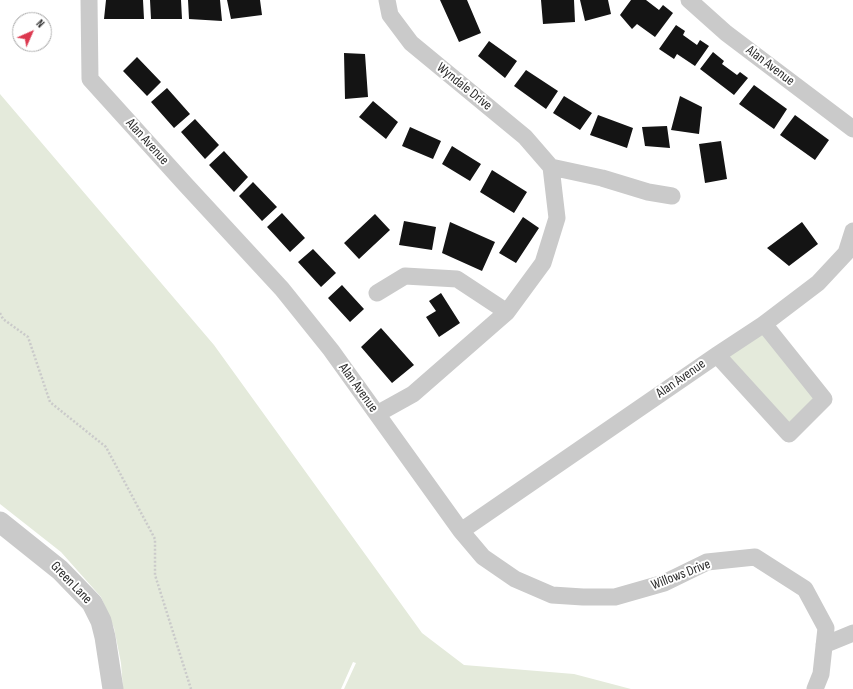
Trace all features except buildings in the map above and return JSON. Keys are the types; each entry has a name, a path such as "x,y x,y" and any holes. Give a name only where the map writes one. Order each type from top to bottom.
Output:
{"street":[{"name":"Alan Avenue","path":"89,0 90,79 282,289 331,350 461,531 717,354 764,324 818,283 846,253 853,231"},
{"name":"Wyndale Drive","path":"387,0 390,15 411,43 525,137 551,167"},
{"name":"Alan Avenue","path":"689,0 726,33 853,130"},
{"path":"377,414 413,394 507,312 544,263 557,218 551,167 602,178 648,192 672,196"},
{"path":"376,294 405,276 457,280 507,312"},
{"name":"Alan Avenue","path":"717,354 789,434 824,399 764,324"},
{"name":"Green Lane","path":"0,522 60,570 92,603 101,621 105,637 113,689"},
{"name":"Willows Drive","path":"461,531 483,557 515,579 552,595 560,596 583,598 615,597 664,583 707,562 755,557 806,589 826,628 821,674 815,689"},
{"path":"824,645 853,633"}],"path":[{"path":"0,313 3,319 28,337 50,402 106,447 155,539 155,575 192,689"}],"green space":[{"path":"0,94 214,345 422,633 464,665 574,674 631,689 344,689 356,663 353,662 341,689 123,689 121,663 114,628 101,597 61,552 0,504"},
{"path":"761,329 814,398 793,424 781,418 723,354"}]}
